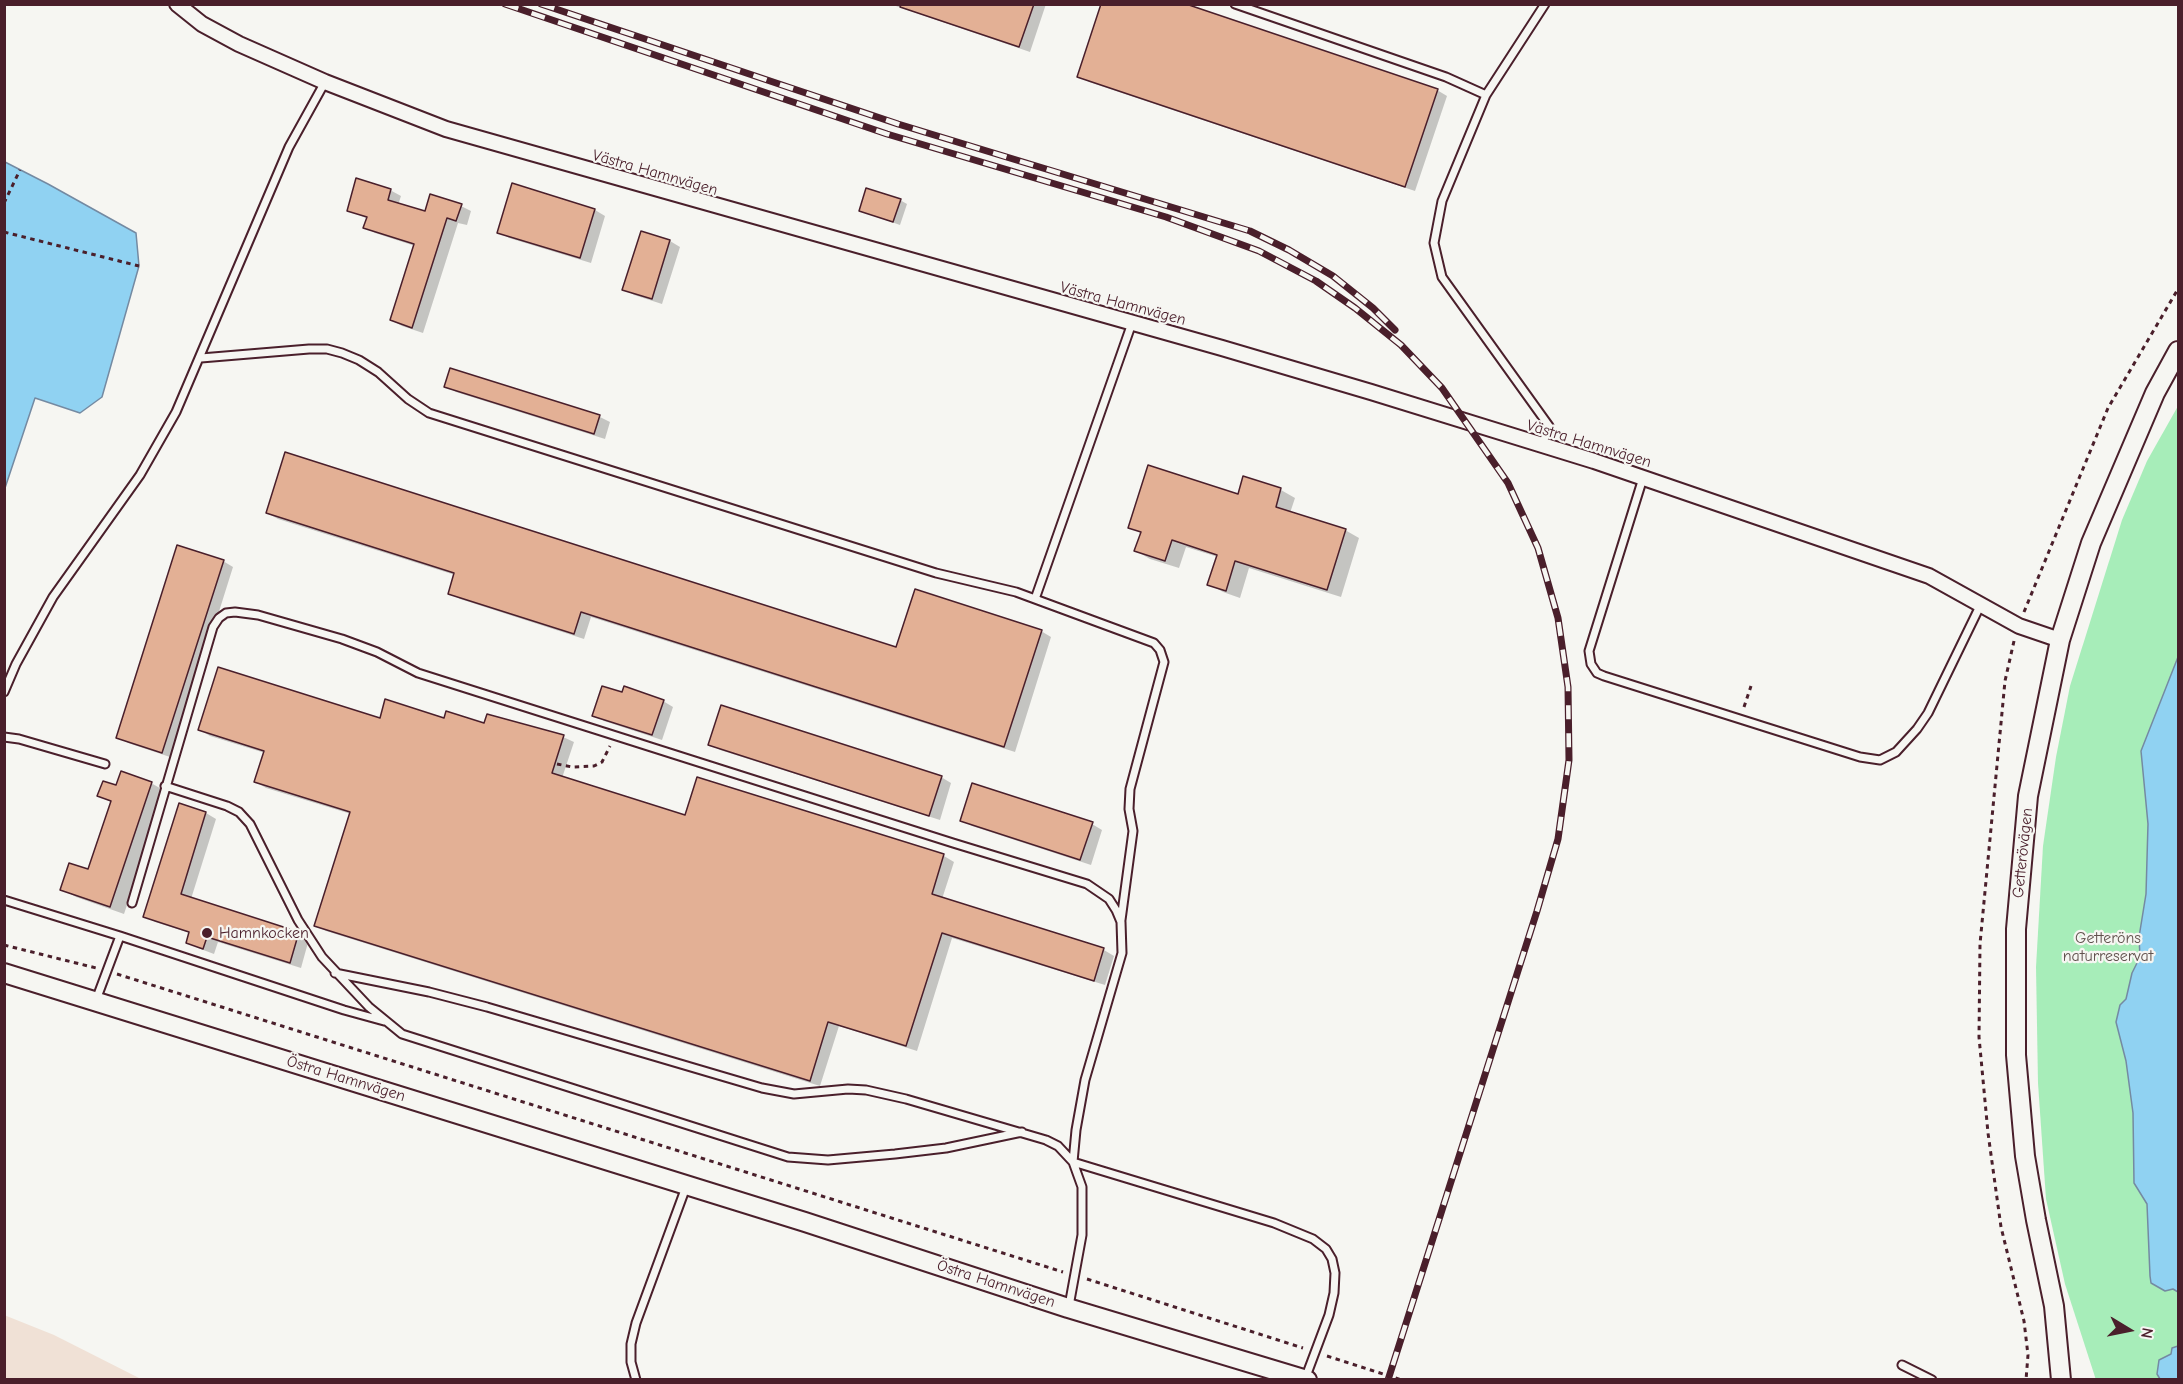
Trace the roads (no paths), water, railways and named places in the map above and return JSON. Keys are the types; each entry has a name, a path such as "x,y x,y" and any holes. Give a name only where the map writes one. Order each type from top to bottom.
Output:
{"street":[{"name":"Västra Hamnvägen","path":"177,4 202,24 238,44 325,82 474,139 1371,392 1643,478 1895,563 1929,576 2019,626 2060,640"},
{"name":"Getterövägen","path":"2061,1380 2054,1306 2025,1156 2016,1055 2016,928 2028,796 2060,640 2091,543 2155,393 2178,351"},
{"name":"Östra Hamnvägen","path":"4,973 687,1185 1068,1308 1306,1379"}],"lane":[{"path":"1235,4 1446,77 1486,95"},
{"path":"1541,446 1549,426 1442,277 1434,243 1442,201 1486,95 1545,4"},
{"path":"4,692 16,664 53,597 140,476 160,442 201,358 289,147 325,82"},
{"path":"1035,598 1132,323"},
{"path":"201,358 327,349 359,360 378,372 408,399 429,413 936,573 1035,598 1154,643 1160,650 1164,662 1130,789 1129,809 1133,831 1121,922 1122,953 1085,1080 1073,1162"},
{"path":"1643,478 1588,651 1591,664 1597,673 1604,676 1870,760 1887,758 1905,745 1928,713 1981,604"},
{"path":"132,903 213,627 226,613 235,612 258,615 342,639 377,652 418,673 942,840 1076,880 1098,890 1109,899 1121,922"},
{"path":"4,737 19,739 105,764"},
{"path":"165,786 239,812 250,824 309,939 335,973 384,1021 402,1034 421,1042 788,1157 828,1160 886,1155 946,1148 1022,1132"},
{"path":"4,900 384,1021"},
{"path":"96,1000 120,936"},
{"path":"335,973 479,1005 762,1088 794,1094 848,1089 866,1090 1046,1140 1058,1146 1073,1162 1082,1187 1082,1235 1068,1308"},
{"path":"1073,1162 1274,1223 1313,1239 1326,1249 1332,1258 1335,1273 1334,1293 1329,1315 1306,1379"},
{"path":"636,1380 631,1362 631,1344 636,1323 687,1185"},
{"path":"1902,1365 1932,1380"}],"water":[{"path":"5,162 136,233 139,266 102,397 80,413 35,398 5,488"},
{"path":"2178,657 2178,1292 2173,1289 2165,1291 2151,1283 2147,1204 2134,1183 2133,1113 2126,1061 2116,1022 2120,1005 2126,999 2132,973 2140,957 2139,937 2146,894 2148,824 2141,751"},
{"path":"2178,1346 2178,1379 2160,1379 2157,1374 2159,1360 2171,1354 2172,1348"}],"railway":[{"path":"505,4 887,134 1166,217 1259,251 1316,281 1355,308 1401,345 1442,388 1508,483 1538,548 1558,618 1568,687 1569,760 1558,839 1537,911 1388,1380"},
{"path":"541,4 898,124 1250,231 1289,250 1333,276 1373,308 1395,330"}],"place":[{"name":"Hamnkocken","path":"207,933"}],"park label":[{"name":"Getteröns naturreservat","path":"2108,947"}]}
